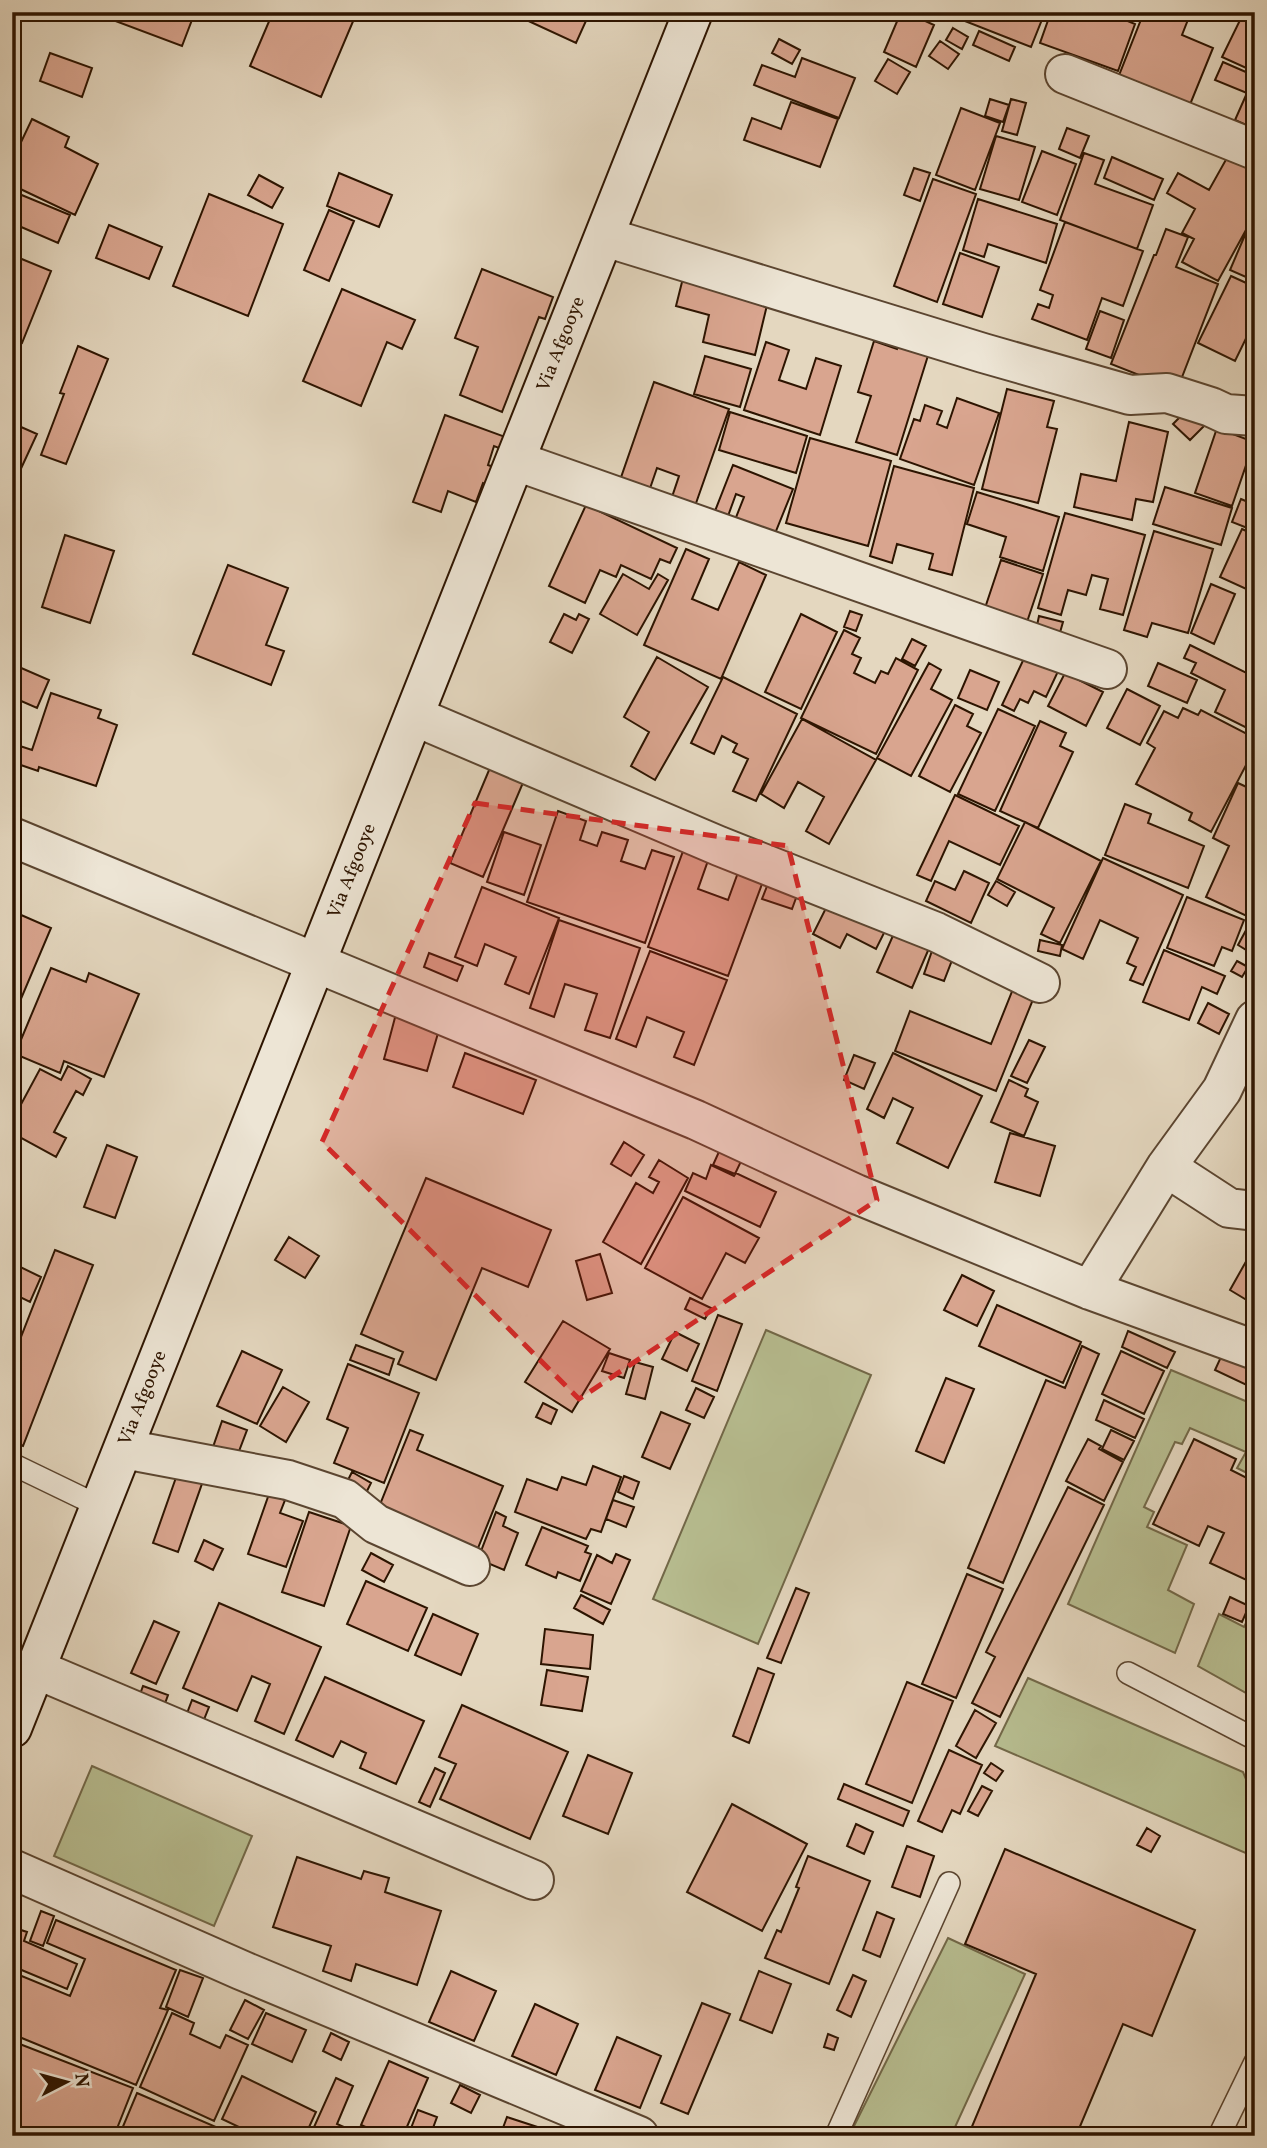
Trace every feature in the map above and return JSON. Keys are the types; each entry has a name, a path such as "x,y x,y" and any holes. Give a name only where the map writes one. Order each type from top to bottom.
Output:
{"street":[{"name":"Via Afgooye","path":"12,1728 694,12"},
{"path":"1065,74 1255,150"},
{"path":"605,237 1130,395 1167,393 1226,414 1255,416"},
{"path":"516,461 1107,669"},
{"path":"414,716 719,846 936,932 1040,983"},
{"path":"12,837 696,1120 856,1194 1090,1290 1255,1350"},
{"path":"1090,1290 1166,1167 1222,1090 1255,1020"},
{"path":"1166,1167 1229,1208 1255,1211"},
{"path":"124,1449 288,1480 345,1499 376,1524 470,1566"},
{"path":"36,1670 534,1880"},
{"path":"12,1869 241,1970 639,2136"}],"lane":[{"path":"12,1464 101,1507"},
{"path":"1128,1672 1255,1739"},
{"path":"836,2136 949,1883"},
{"path":"1219,2136 1255,2062"}],"highlighted area":[{"path":"475,803 788,846 877,1200 579,1399 322,1142"}],"green space":[{"path":"766,1330 871,1375 758,1644 653,1599"},
{"path":"1171,1370 1255,1405 1253,1476 1237,1468 1246,1452 1190,1428 1182,1444 1175,1442 1144,1507 1154,1512 1147,1527 1187,1545 1168,1590 1194,1604 1175,1653 1068,1604"},
{"path":"1255,1605 1255,1698 1198,1666 1219,1614 1244,1627"},
{"path":"1028,1678 1243,1772 1255,1801 1255,1857 995,1746"},
{"path":"92,1766 252,1836 214,1926 54,1856"},
{"path":"948,1938 1025,1974 951,2136 849,2136"}],"building":[{"path":"104,12 195,12 182,46 102,16"},
{"path":"273,12 357,12 321,97 250,66"},
{"path":"509,12 590,12 576,43"},
{"path":"901,12 934,25 916,67 884,52"},
{"path":"954,12 1045,12 1031,47 952,16"},
{"path":"1051,12 1106,12 1135,24 1118,71 1040,43"},
{"path":"1144,12 1191,12 1182,35 1213,48 1187,112 1116,83"},
{"path":"1243,14 1255,19 1251,29 1255,31 1255,72 1222,57"},
{"path":"953,28 968,37 962,49 946,40"},
{"path":"979,31 1015,47 1009,61 973,45"},
{"path":"779,39 800,50 792,64 772,53"},
{"path":"940,41 959,54 948,69 929,56"},
{"path":"50,53 92,68 82,97 40,81"},
{"path":"802,58 855,78 839,118 754,85 762,65 795,77"},
{"path":"888,59 910,72 897,94 875,81"},
{"path":"1223,62 1255,76 1255,129 1235,120 1247,93 1215,80"},
{"path":"990,99 1009,105 1003,122 985,116"},
{"path":"1011,99 1026,103 1017,135 1002,131"},
{"path":"791,102 838,119 820,167 744,140 752,118 781,129"},
{"path":"961,108 1000,123 975,190 936,175"},
{"path":"32,119 69,137 65,147 98,164 75,215 12,185 12,161"},
{"path":"1067,128 1089,136 1080,158 1059,149"},
{"path":"996,136 1035,147 1019,200 980,189"},
{"path":"1042,151 1076,164 1057,215 1022,202"},
{"path":"1084,153 1104,160 1095,184 1153,205 1137,249 1060,220"},
{"path":"1228,156 1255,171 1255,220 1252,219 1218,281 1182,262 1194,239 1182,233 1195,209 1167,193 1178,173 1209,190"},
{"path":"1112,157 1163,179 1154,200 1104,178"},
{"path":"914,168 930,173 920,201 904,195"},
{"path":"339,173 392,195 379,227 327,206"},
{"path":"259,175 283,188 272,208 248,195"},
{"path":"933,179 976,194 937,302 894,286"},
{"path":"12,191 70,215 58,243 12,223"},
{"path":"209,194 283,224 248,316 173,286"},
{"path":"978,199 1057,224 1046,263 988,244 984,257 963,250"},
{"path":"329,210 354,221 329,281 304,270"},
{"path":"1251,221 1255,222 1255,281 1230,270"},
{"path":"1065,222 1143,251 1123,306 1102,298 1087,340 1032,319 1038,304 1049,308 1053,295 1040,290"},
{"path":"109,225 162,247 149,279 96,258"},
{"path":"1166,229 1188,237 1176,267 1218,284 1177,390 1111,364"},
{"path":"960,253 999,267 982,317 943,304"},
{"path":"12,255 51,271 22,343 12,339"},
{"path":"482,269 553,297 545,319 539,317 502,412 460,395 478,347 455,338"},
{"path":"1231,276 1255,287 1255,320 1235,361 1198,343"},
{"path":"683,278 768,301 755,355 703,342 709,315 676,306"},
{"path":"342,289 415,320 402,349 387,342 361,406 303,381"},
{"path":"1100,311 1124,320 1111,358 1086,349"},
{"path":"901,337 931,346 897,455 856,442 871,396 858,392 874,341 897,349"},
{"path":"766,342 789,350 779,380 806,389 816,358 841,366 820,435 744,410"},
{"path":"78,346 108,359 66,464 41,455 64,394 60,393"},
{"path":"705,356 751,369 740,407 694,394"},
{"path":"654,382 729,409 695,506 672,497 679,476 657,468 646,500 617,489"},
{"path":"1007,389 1054,401 1047,427 1057,429 1038,503 982,489"},
{"path":"957,398 999,413 974,485 900,459 914,419 920,421 925,405 942,411 937,424 947,428"},
{"path":"1187,410 1204,426 1190,440 1173,424"},
{"path":"730,412 807,436 796,473 719,450"},
{"path":"445,415 516,441 512,453 494,446 488,465 506,471 500,490 483,483 476,502 448,491 441,512 413,502"},
{"path":"1129,422 1168,432 1153,502 1136,499 1132,520 1074,507 1081,474 1116,481"},
{"path":"12,423 37,434 12,488"},
{"path":"1217,428 1254,442 1232,506 1195,493"},
{"path":"810,438 891,461 868,546 786,523"},
{"path":"733,465 793,489 774,536 735,520 744,497 736,494 728,516 715,511"},
{"path":"894,466 974,488 952,575 929,569 933,554 897,544 892,563 870,556"},
{"path":"1165,487 1232,508 1221,545 1153,524"},
{"path":"977,492 1059,517 1043,571 1000,557 1006,537 967,524"},
{"path":"1241,499 1255,505 1255,531 1232,522"},
{"path":"586,505 677,548 670,563 660,559 651,579 621,565 616,577 600,570 585,603 549,586"},
{"path":"1065,513 1145,535 1123,615 1100,609 1108,579 1092,575 1086,595 1068,590 1061,615 1038,608"},
{"path":"1242,529 1255,535 1255,593 1220,577"},
{"path":"1154,531 1213,549 1188,633 1152,623 1147,637 1124,630"},
{"path":"65,535 114,551 90,623 42,607"},
{"path":"686,549 709,559 692,599 718,610 739,562 766,575 721,679 644,645"},
{"path":"1001,560 1043,574 1025,628 983,614"},
{"path":"228,565 288,588 266,645 284,651 271,685 193,654"},
{"path":"623,574 649,589 658,574 668,580 637,635 600,614"},
{"path":"1211,584 1235,594 1214,644 1191,633"},
{"path":"850,611 862,615 856,631 844,627"},
{"path":"564,614 576,620 579,614 589,619 572,653 550,642"},
{"path":"801,614 837,632 801,709 765,692"},
{"path":"1039,616 1063,622 1059,636 1036,630"},
{"path":"844,630 860,638 852,654 861,658 854,673 875,683 881,671 888,674 896,658 918,670 876,754 801,718"},
{"path":"912,639 926,646 915,666 902,659"},
{"path":"1190,645 1255,677 1255,732 1215,712 1225,690 1191,673 1196,663 1184,658"},
{"path":"1028,650 1061,665 1046,697 1034,691 1028,703 1020,699 1014,711 1002,705"},
{"path":"657,657 708,687 655,780 631,766 649,732 624,717"},
{"path":"929,663 941,670 931,689 952,700 911,776 877,758"},
{"path":"1158,663 1197,680 1187,703 1148,686"},
{"path":"12,664 49,680 37,708 12,697"},
{"path":"970,670 999,682 987,710 958,698"},
{"path":"1065,673 1103,692 1086,726 1048,706"},
{"path":"723,677 797,714 756,801 733,791 748,759 733,752 737,744 722,736 714,754 691,743"},
{"path":"1127,689 1160,706 1140,745 1107,728"},
{"path":"51,693 101,710 98,718 117,725 96,786 39,767 38,771 15,763 20,746 32,750"},
{"path":"955,705 973,714 967,726 981,733 950,792 919,776"},
{"path":"1183,708 1198,715 1201,710 1255,738 1255,748 1211,832 1189,820 1192,813 1136,784 1155,748 1147,743 1164,711 1178,718"},
{"path":"998,709 1035,726 995,811 958,794"},
{"path":"802,719 876,760 829,844 806,831 824,797 798,782 784,808 761,794"},
{"path":"1040,721 1066,733 1060,746 1073,752 1038,828 1000,811"},
{"path":"492,763 525,778 483,877 450,863"},
{"path":"1238,783 1255,791 1255,909 1251,918 1206,897 1229,846 1213,838"},
{"path":"955,795 1019,826 1000,865 949,841 931,881 917,875"},
{"path":"1125,804 1151,814 1148,823 1204,846 1188,888 1105,855"},
{"path":"558,811 586,821 580,840 597,846 602,832 628,840 621,861 645,869 652,850 674,857 645,943 527,902"},
{"path":"1025,822 1101,861 1060,943 1041,934 1054,908 997,879"},
{"path":"504,832 541,845 524,895 487,882"},
{"path":"686,843 711,852 698,889 728,900 740,867 765,876 728,976 648,947"},
{"path":"1103,858 1183,895 1143,985 1130,980 1136,967 1127,963 1138,938 1100,920 1083,959 1062,949"},
{"path":"964,871 989,883 971,923 926,901 935,881 955,890"},
{"path":"771,876 800,887 792,909 762,899"},
{"path":"996,881 1015,892 1007,906 988,895"},
{"path":"482,887 559,918 529,994 505,984 516,957 485,944 477,966 455,957"},
{"path":"832,896 888,925 876,949 847,934 840,948 813,934"},
{"path":"1187,897 1244,920 1232,951 1222,947 1214,966 1167,948"},
{"path":"12,911 51,928 12,1020"},
{"path":"559,920 640,948 610,1038 585,1030 597,994 565,984 554,1017 530,1008"},
{"path":"1251,921 1255,923 1255,938 1248,951 1238,945"},
{"path":"895,931 930,946 912,988 877,972"},
{"path":"1040,940 1062,945 1060,956 1038,951"},
{"path":"933,948 954,955 944,981 924,974"},
{"path":"1164,950 1225,976 1217,994 1202,987 1189,1020 1143,1002"},
{"path":"650,951 727,980 694,1065 674,1057 684,1032 647,1017 636,1047 616,1039"},
{"path":"429,953 463,966 457,981 424,967"},
{"path":"1237,961 1248,967 1242,977 1231,971"},
{"path":"51,968 86,982 89,973 139,994 104,1077 64,1061 60,1073 15,1054"},
{"path":"1015,984 1036,992 996,1091 895,1051 910,1011 991,1044"},
{"path":"1208,1003 1229,1014 1219,1034 1198,1023"},
{"path":"397,1010 441,1023 427,1071 384,1059"},
{"path":"1029,1040 1045,1047 1027,1083 1011,1076"},
{"path":"465,1053 536,1080 523,1114 453,1087"},
{"path":"893,1053 982,1096 948,1168 897,1143 913,1108 893,1098 884,1118 867,1109"},
{"path":"854,1055 875,1063 864,1089 844,1080"},
{"path":"68,1066 91,1079 83,1095 76,1091 54,1132 66,1138 56,1157 12,1133 12,1121 40,1069 61,1080"},
{"path":"1009,1080 1028,1089 1025,1096 1038,1102 1024,1136 991,1122"},
{"path":"1010,1133 1055,1146 1040,1196 995,1182"},
{"path":"624,1142 644,1155 631,1176 611,1164"},
{"path":"107,1145 137,1157 115,1218 84,1207"},
{"path":"722,1145 744,1155 735,1174 713,1165"},
{"path":"659,1160 688,1178 641,1264 603,1242 636,1183 653,1193 659,1182 649,1177"},
{"path":"711,1165 734,1176 736,1173 776,1192 760,1227 685,1191 693,1173 706,1179"},
{"path":"426,1178 551,1230 528,1287 482,1268 436,1380 398,1364 403,1352 361,1334"},
{"path":"683,1197 759,1238 745,1263 726,1253 702,1299 645,1268"},
{"path":"289,1237 319,1256 305,1278 275,1260"},
{"path":"1253,1249 1255,1250 1255,1305 1230,1290"},
{"path":"55,1250 93,1265 23,1446 12,1442 12,1360"},
{"path":"600,1254 612,1293 587,1300 576,1261"},
{"path":"12,1263 41,1277 30,1302 16,1295 12,1304"},
{"path":"962,1275 994,1291 977,1326 944,1310"},
{"path":"690,1298 711,1308 705,1319 685,1309"},
{"path":"997,1305 1081,1342 1063,1383 979,1346"},
{"path":"718,1315 742,1324 717,1391 692,1381"},
{"path":"563,1321 610,1349 572,1412 525,1382"},
{"path":"1128,1331 1175,1352 1167,1368 1122,1347"},
{"path":"675,1332 699,1344 687,1371 662,1359"},
{"path":"356,1345 394,1359 389,1375 350,1360"},
{"path":"1082,1346 1099,1354 1003,1583 968,1568 1046,1380 1065,1388"},
{"path":"1226,1346 1255,1360 1255,1389 1215,1370"},
{"path":"242,1351 282,1370 257,1424 217,1406"},
{"path":"1121,1351 1164,1371 1144,1414 1102,1394"},
{"path":"609,1353 630,1360 624,1378 602,1371"},
{"path":"635,1362 653,1367 645,1399 626,1394"},
{"path":"348,1364 419,1393 384,1483 334,1463 348,1428 327,1419"},
{"path":"946,1378 974,1389 944,1463 916,1451"},
{"path":"283,1387 309,1402 286,1442 260,1426"},
{"path":"696,1388 714,1397 704,1418 686,1410"},
{"path":"1104,1400 1144,1419 1135,1438 1096,1420"},
{"path":"543,1403 557,1410 551,1424 536,1417"},
{"path":"661,1412 690,1424 670,1469 642,1457"},
{"path":"222,1421 247,1430 236,1459 212,1450"},
{"path":"410,1430 423,1435 417,1450 503,1486 474,1558 375,1517"},
{"path":"1111,1430 1134,1441 1124,1460 1102,1449"},
{"path":"1088,1439 1101,1446 1099,1449 1123,1462 1104,1501 1066,1481"},
{"path":"1194,1439 1236,1459 1231,1470 1255,1482 1255,1584 1210,1563 1224,1533 1208,1526 1199,1546 1153,1524"},
{"path":"593,1466 621,1477 601,1532 591,1529 586,1539 515,1512 527,1479 557,1490 562,1477 586,1485"},
{"path":"179,1469 204,1478 178,1552 153,1543"},
{"path":"352,1472 371,1483 366,1493 347,1482"},
{"path":"624,1476 639,1482 633,1499 618,1492"},
{"path":"1068,1487 1104,1505 1000,1717 972,1703 995,1657 986,1652"},
{"path":"269,1494 285,1500 280,1513 303,1521 286,1567 248,1554"},
{"path":"613,1500 634,1507 626,1527 606,1519"},
{"path":"309,1512 351,1526 324,1606 282,1592"},
{"path":"496,1512 506,1517 503,1526 518,1533 504,1570 478,1559"},
{"path":"542,1527 588,1546 585,1552 591,1554 580,1581 558,1572 556,1578 526,1565"},
{"path":"204,1540 223,1549 213,1570 195,1561"},
{"path":"371,1553 393,1565 384,1582 362,1570"},
{"path":"616,1554 630,1560 611,1604 581,1591 597,1555 612,1563"},
{"path":"967,1574 1003,1589 956,1698 922,1684"},
{"path":"366,1581 427,1608 408,1651 347,1624"},
{"path":"796,1588 809,1593 781,1663 767,1658"},
{"path":"581,1595 610,1610 603,1624 574,1608"},
{"path":"1230,1597 1249,1606 1242,1622 1223,1614"},
{"path":"219,1603 321,1647 284,1734 255,1721 270,1684 252,1676 237,1711 183,1688"},
{"path":"433,1614 478,1634 461,1675 415,1655"},
{"path":"154,1621 179,1632 156,1684 131,1673"},
{"path":"545,1629 593,1635 590,1669 541,1664"},
{"path":"758,1668 774,1674 749,1743 733,1736"},
{"path":"547,1670 588,1677 582,1711 541,1705"},
{"path":"325,1677 424,1721 396,1784 360,1768 366,1753 341,1741 333,1757 296,1740"},
{"path":"907,1682 953,1701 912,1803 866,1784"},
{"path":"143,1686 168,1695 163,1709 138,1700"},
{"path":"192,1700 209,1707 203,1722 186,1716"},
{"path":"462,1705 568,1752 530,1839 440,1799 456,1764 439,1757"},
{"path":"975,1710 996,1723 976,1758 956,1746"},
{"path":"949,1750 982,1765 960,1814 952,1810 942,1832 918,1821"},
{"path":"588,1755 632,1773 608,1834 563,1816"},
{"path":"991,1763 1003,1771 996,1781 984,1773"},
{"path":"435,1768 445,1773 430,1807 419,1802"},
{"path":"844,1784 909,1811 903,1826 838,1799"},
{"path":"982,1786 992,1791 978,1816 968,1811"},
{"path":"732,1804 807,1844 762,1931 687,1892"},
{"path":"856,1824 873,1832 864,1854 847,1846"},
{"path":"1147,1828 1160,1836 1151,1852 1137,1845"},
{"path":"907,1846 934,1856 920,1897 892,1887"},
{"path":"1005,1849 1195,1930 1152,2036 1123,2024 1076,2136 968,2136 1036,1974 965,1944"},
{"path":"808,1856 870,1881 829,1984 765,1958 777,1930 781,1932 799,1888 796,1887"},
{"path":"297,1857 361,1879 364,1871 389,1878 385,1892 441,1911 417,1985 356,1964 351,1981 323,1971 331,1946 273,1927"},
{"path":"41,1911 54,1916 43,1946 30,1941"},
{"path":"877,1912 894,1919 880,1957 863,1950"},
{"path":"56,1920 176,1970 160,2008 168,2010 136,2085 12,2034 12,1972 70,1996 85,1959 47,1943"},
{"path":"18,1929 27,1932 24,1941 77,1964 67,1989 12,1966 12,1943"},
{"path":"180,1970 203,1978 188,2017 166,2007"},
{"path":"451,1971 496,1991 474,2041 429,2022"},
{"path":"759,1971 791,1984 772,2033 740,2020"},
{"path":"853,1975 866,1981 851,2017 837,2010"},
{"path":"245,2000 264,2010 248,2039 230,2030"},
{"path":"702,2003 730,2014 688,2114 661,2103"},
{"path":"535,2004 578,2024 556,2075 512,2056"},
{"path":"172,2013 194,2023 190,2034 220,2048 226,2035 248,2045 214,2121 140,2087"},
{"path":"266,2013 306,2030 292,2062 252,2044"},
{"path":"331,2033 349,2042 341,2060 323,2051"},
{"path":"828,2034 838,2038 834,2050 824,2047"},
{"path":"617,2037 661,2056 640,2108 595,2090"},
{"path":"12,2041 133,2088 114,2136 12,2136"},
{"path":"389,2061 428,2078 403,2136 386,2136 361,2125"},
{"path":"242,2076 316,2112 305,2136 258,2136 222,2119"},
{"path":"336,2078 353,2086 337,2124 364,2136 310,2136"},
{"path":"460,2085 480,2095 471,2113 451,2103"},
{"path":"137,2093 216,2127 213,2136 119,2136"},
{"path":"418,2110 437,2117 430,2136 408,2136"},
{"path":"507,2117 565,2136 500,2136"}]}
